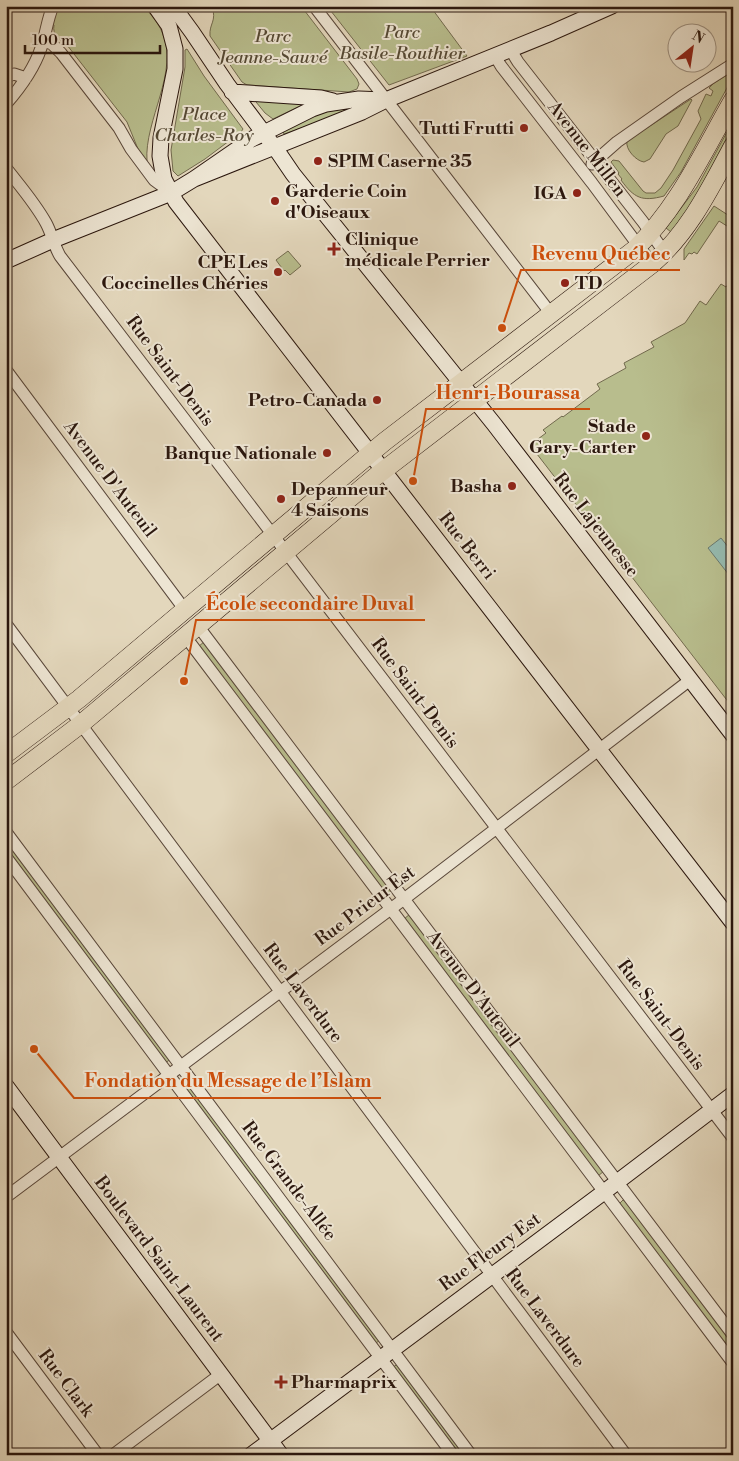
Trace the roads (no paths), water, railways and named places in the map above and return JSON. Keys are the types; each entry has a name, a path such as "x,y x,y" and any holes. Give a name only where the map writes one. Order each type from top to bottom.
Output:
{"main road":[{"name":"Rue Lajeunesse","path":"173,6 232,92 274,146 296,179 475,400 733,735"},
{"path":"6,261 53,240 171,193 194,180 274,146 364,111 386,100 612,6"},
{"name":"Rue Berri","path":"157,9 171,32 176,56 160,150 163,175 171,193 733,923"},
{"path":"232,92 321,98 338,102"},
{"path":"194,180 226,156 263,133 316,107 359,99 386,100"},
{"path":"6,754 68,707 371,454 638,246 651,232 686,184 733,100"},
{"path":"6,781 81,724 384,470 658,259 696,213 732,151"},
{"name":"Boulevard Saint-Laurent","path":"8,1091 281,1455"},
{"name":"Rue Fleury Est","path":"251,1455 733,1094"}],"street":[{"path":"6,104 26,78 37,58 44,40 52,6"},
{"path":"314,6 552,314"},
{"name":"Rue Berri","path":"44,40 62,53 119,128 131,149 154,180 171,193"},
{"name":"Avenue Millen","path":"510,49 518,62 651,232 658,259"},
{"name":"Avenue Millen","path":"495,56 638,246 658,259"},
{"path":"582,172 618,142 681,97 733,64"},
{"path":"6,77 14,74 26,78"},
{"name":"Rue Saint-Denis","path":"6,168 40,213 60,256 733,1138"},
{"name":"Avenue D'Auteuil","path":"6,370 185,610"},
{"name":"Rue Laverdure","path":"6,624 626,1455"},
{"name":"Avenue D'Auteuil","path":"192,631 404,899 733,1335"},
{"name":"Avenue D'Auteuil","path":"192,631 391,909 733,1363"},
{"name":"Rue Prieur Est","path":"6,1197 497,829 690,680"},
{"name":"Rue Grande-Allée","path":"6,832 181,1066 386,1353 453,1455"},
{"name":"Rue Grande-Allée","path":"6,857 169,1075 386,1353 471,1455"},
{"name":"Rue Clark","path":"6,1332 98,1455"},
{"path":"113,1455 221,1374"}],"water":[{"path":"721,538 733,553 733,572 729,575 708,548"}],"place":[{"name":"Tutti Frutti","path":"524,128"},
{"name":"SPIM Caserne 35","path":"318,161"},
{"name":"IGA","path":"577,193"},
{"name":"Garderie Coin d'Oiseaux","path":"275,201"},
{"name":"Clinique médicale Perrier","path":"334,249"},
{"name":"CPE Les Coccinelles Chéries","path":"278,272"},
{"name":"TD","path":"565,283"},
{"name":"Revenu Québec","path":"502,328"},
{"name":"Petro-Canada","path":"377,400"},
{"name":"Stade Gary-Carter","path":"646,436"},
{"name":"Banque Nationale","path":"327,453"},
{"name":"Henri-Bourassa","path":"413,481"},
{"name":"Basha","path":"512,486"},
{"name":"Depanneur 4 Saisons","path":"281,499"},
{"name":"École secondaire Duval","path":"184,681"},
{"name":"Fondation du Message de l’Islam","path":"34,1049"},
{"name":"Pharmaprix","path":"281,1382"}],"park label":[{"name":"Parc Basile-Routhier","path":"402,42"},
{"name":"Parc Jeanne-Sauvé","path":"273,46"},
{"name":"Place Charles-Roy","path":"204,124"}]}
